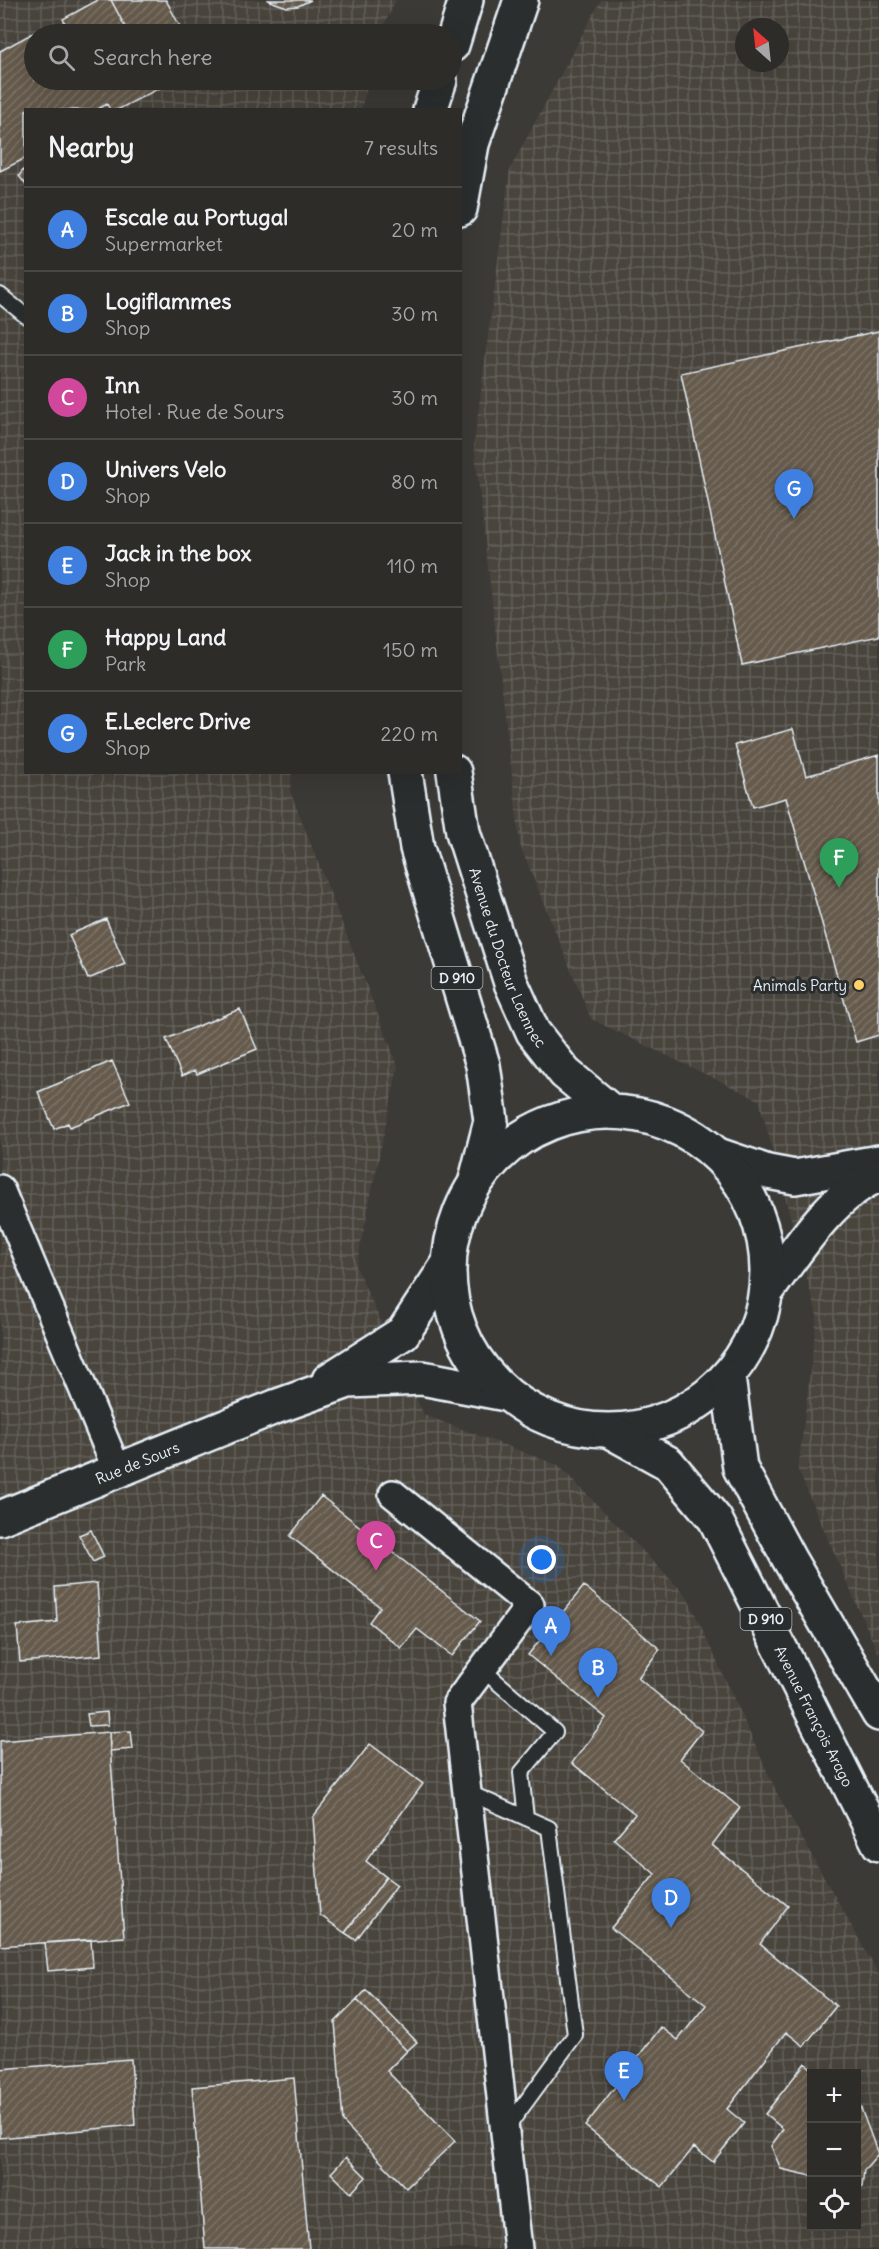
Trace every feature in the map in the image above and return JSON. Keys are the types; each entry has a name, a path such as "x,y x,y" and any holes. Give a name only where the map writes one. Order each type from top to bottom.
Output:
{"main road":[{"path":"459,24 466,0"},
{"path":"462,198 472,144 521,0"},
{"path":"431,108 437,90"},
{"name":"D 910","path":"405,774 417,848 483,1065 491,1121 475,1184"},
{"name":"Avenue du Docteur Laennec","path":"454,774 463,832 511,983 533,1032 565,1073 612,1112"},
{"path":"612,1112 650,1117 686,1132 718,1155 748,1194 759,1222 765,1241 767,1291 754,1337 728,1377 694,1406 654,1424 610,1431 573,1427 537,1414 506,1394 480,1366 462,1335 452,1299 449,1263 457,1222 475,1184 511,1145 558,1120 612,1112"},
{"path":"718,1155 768,1172 795,1177 879,1162"},
{"path":"767,1291 814,1228 865,1180 879,1175"},
{"path":"275,1407 335,1377 403,1333 449,1263"},
{"name":"D 910","path":"728,1377 740,1468 789,1559 879,1714"},
{"path":"275,1407 348,1381 422,1378 506,1394"},
{"name":"Rue de Sours","path":"0,1518 275,1407"},
{"name":"Avenue François Arago","path":"610,1431 668,1463 715,1519 879,1844"}],"street":[{"path":"0,1188 117,1470"},
{"path":"393,1494 530,1605 457,1703 518,2249"}],"lane":[{"path":"0,295 24,314"},
{"path":"482,1669 555,1732 521,1773 525,1818"},
{"path":"467,1792 549,1828 575,2035 505,2131"}],"shaded area":[{"path":"0,0 396,0 385,24 24,24 24,90 366,90 361,108 24,108 24,774 292,774 290,791 398,1066 356,1267 424,1415 558,1465 687,1596 778,1795 879,1975 879,2249 0,2249"},
{"path":"601,0 879,0 879,1656 798,1470 817,1316 759,1100 591,1019 520,845 474,444 510,169"}],"building":[{"path":"98,0 111,0 124,24 66,24 63,19"},
{"path":"111,0 166,0 179,24 124,24"},
{"path":"267,0 311,0 298,6 287,7"},
{"path":"24,38 24,90 156,90 121,108 109,108 107,104 100,108 24,108 24,159 0,171 0,51"},
{"path":"24,169 24,182 19,176"},
{"path":"879,331 879,636 742,665 681,373"},
{"path":"793,729 806,776 879,755 879,1035 856,1042 786,798 753,807 735,745"},
{"path":"106,919 125,964 88,979 69,935"},
{"path":"240,1009 257,1049 197,1074 195,1070 182,1076 166,1039"},
{"path":"112,1061 130,1102 70,1127 68,1123 54,1129 38,1092"},
{"path":"321,1496 480,1621 452,1656 417,1629 401,1648 369,1622 380,1607 290,1536"},
{"path":"91,1530 104,1557 93,1562 79,1535"},
{"path":"97,1583 102,1655 20,1662 17,1626 57,1622 55,1587"},
{"path":"584,1586 660,1649 638,1678 702,1731 680,1759 740,1808 712,1845 788,1906 760,1944 836,2006 804,2046 786,2032 727,2109 744,2123 713,2162 694,2147 662,2187 585,2126 661,2027 678,2040 706,2005 611,1928 655,1874 614,1839 635,1814 572,1763 606,1718 528,1655"},
{"path":"107,1712 108,1725 89,1726 87,1714"},
{"path":"131,1731 133,1749 110,1751 109,1732"},
{"path":"109,1732 124,1937 0,1946 0,1741"},
{"path":"370,1744 423,1784 366,1861 386,1877 345,1933 320,1915 313,1817"},
{"path":"386,1877 397,1885 356,1940 345,1933"},
{"path":"91,1940 93,1967 48,1971 45,1943"},
{"path":"366,1990 417,2042 407,2051 357,2000"},
{"path":"357,2000 407,2051 387,2071 455,2141 406,2188 343,2122 335,2022"},
{"path":"131,2059 135,2125 0,2138 0,2069"},
{"path":"805,2063 812,2069 807,2069 807,2175 781,2169 771,2146 783,2129 765,2114"},
{"path":"294,2078 309,2249 205,2249 192,2087"},
{"path":"861,2108 878,2154 864,2170 862,2187"},
{"path":"346,2157 366,2177 351,2193 331,2173"}],"place":[{"name":"E.Leclerc Drive","path":"794,519"},
{"name":"Happy Land","path":"839,888"},
{"name":"Animals Party","path":"859,985"},
{"name":"Inn","path":"376,1571"},
{"name":"Escale au Portugal","path":"551,1656"},
{"name":"Logiflammes","path":"598,1698"},
{"name":"Univers Velo","path":"671,1928"},
{"name":"Jack in the box","path":"624,2101"}]}
